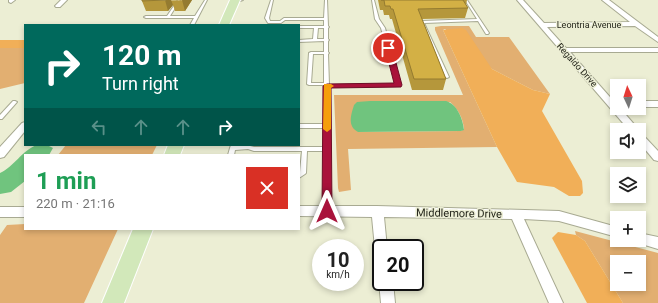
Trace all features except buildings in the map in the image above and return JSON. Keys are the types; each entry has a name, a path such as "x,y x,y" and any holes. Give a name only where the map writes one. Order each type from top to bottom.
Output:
{"main road":[{"path":"224,24 236,0"},
{"path":"113,303 143,230"}],"street":[{"path":"58,6 64,0"},
{"name":"Regaldo Drive","path":"520,0 563,50 610,100"},
{"path":"606,0 658,40"},
{"name":"Leontria Avenue","path":"541,25 637,24"},
{"path":"563,50 658,50"},
{"path":"646,104 658,104"},
{"name":"Regaldo Drive","path":"622,115 629,123"},
{"path":"0,154 24,126"},
{"path":"646,144 658,157"},
{"name":"Middlemore Drive","path":"300,211 377,211 559,216 610,230"},
{"path":"377,211 380,239"},
{"path":"0,212 24,212"},
{"path":"516,214 556,303"},
{"path":"646,240 658,243"},
{"path":"387,291 388,303"}],"lane":[{"path":"168,17 179,0"},
{"path":"192,24 206,0"},
{"path":"272,0 267,19 326,18"},
{"path":"326,0 327,211"},
{"path":"327,53 311,53 309,84 398,85 383,28 377,18 373,0"},
{"path":"466,0 487,33"},
{"path":"146,17 196,17"},
{"path":"447,77 422,22 479,20"},
{"path":"315,41 316,26"},
{"path":"300,27 327,26"},
{"path":"300,41 327,40"},
{"path":"0,118 15,102"},
{"path":"300,126 327,126"},
{"path":"233,146 248,146 254,149 327,149"},
{"path":"300,175 303,173 304,149"}],"shaded area":[{"path":"469,26 476,37 509,37 550,94 533,90 492,69 445,29 443,30 497,147 348,149 351,190 339,192 334,95 463,95 435,27","holes":["450,102 463,121 464,129 461,131 357,132"]},
{"path":"462,28 466,30 492,69 533,90 550,94 542,111 582,181 583,193 580,196 569,196 554,187 517,182 497,147 443,30"},
{"path":"0,40 24,40 24,48 0,48"},
{"path":"0,48 24,48 24,83 0,89"},
{"path":"446,101 453,105 459,112 464,130 358,132 352,127 351,123 354,105 357,102"},
{"path":"49,146 53,148 50,154 24,154 24,182 11,192 0,194 0,173 10,167 27,151 32,147"},
{"path":"65,146 156,146 152,154 59,154"},
{"path":"24,224 24,230 118,230 84,303 0,303 0,235 7,225"},
{"path":"575,231 610,240 610,247 635,247 658,253 658,303 623,303 616,291 646,291 646,255 610,255 610,282 585,241 576,235"},
{"path":"558,232 576,235 585,241 610,282 610,291 616,291 623,303 587,303 552,238"}],"slow traffic":[{"path":"327,129 327,86 331,86"}],"route":[{"path":"327,211 327,86 398,85 388,48"}]}
